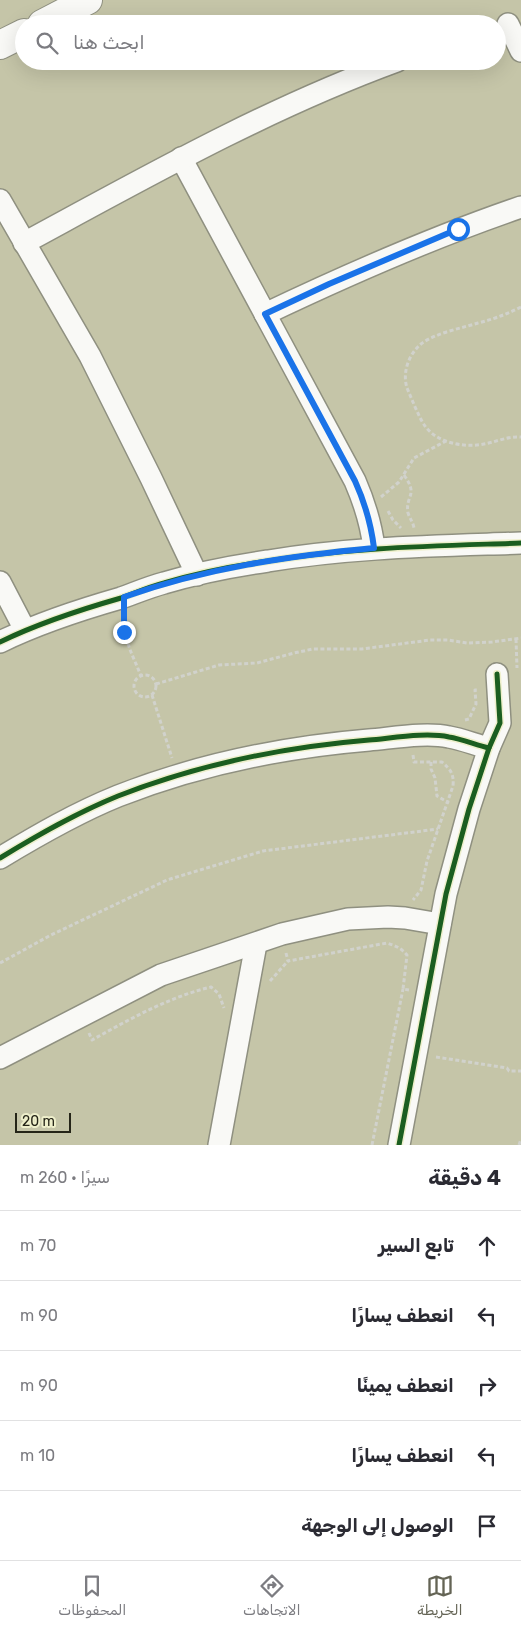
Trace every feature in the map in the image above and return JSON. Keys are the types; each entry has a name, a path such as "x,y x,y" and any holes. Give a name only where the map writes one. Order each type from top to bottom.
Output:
{"street":[{"path":"59,15 88,0"},
{"path":"509,24 521,51"},
{"path":"0,45 15,38"},
{"path":"24,244 181,158 269,114 373,70"},
{"path":"181,158 355,481 365,503 374,548"},
{"path":"0,200 90,356 151,478 196,575"},
{"path":"265,314 393,256 458,229 521,207"},
{"path":"0,642 63,615 163,583 267,561 319,553 374,548 521,543"},
{"path":"0,582 25,630"},
{"path":"399,1145 453,863 468,808 500,723 497,674"},
{"path":"0,858 53,826 116,797 178,776 236,761 310,746 412,736 448,736 489,748"},
{"path":"0,1058 161,975 282,934 348,919 405,918 440,924"},
{"path":"219,1145 256,944"}],"path":[{"path":"521,307 502,316 458,328 422,343 407,362 406,376 407,386 425,426 434,435 446,442 466,446 521,437"},
{"path":"381,498 399,482 414,458 446,442"},
{"path":"404,475 412,489 408,513 414,523 415,530"},
{"path":"355,481 368,476 393,520 405,530 420,530"},
{"path":"124,597 124,632 127,646 141,676"},
{"path":"156,684 219,665 257,662 312,649 362,649 430,640 467,643 521,638"},
{"path":"141,676 152,678 156,684 152,695 140,696 136,692 134,686 136,680 141,676"},
{"path":"152,695 178,776"},
{"path":"409,902 415,899 421,890 427,860 454,786 454,776 442,762 414,762 412,736"},
{"path":"431,762 430,769 435,778 437,796 448,803 468,808"},
{"path":"0,963 51,935 167,880 263,852 438,829"},
{"path":"282,934 288,961"},
{"path":"268,990 270,980 288,961 387,943 402,949 407,955 403,989 372,1145"},
{"path":"82,1016 92,1040 138,1015 193,991 211,987 220,994 224,1008 223,1022 241,1026"},
{"path":"403,989 427,994"},
{"path":"428,1055 506,1068 509,1071 521,1071"},
{"path":"518,1145 521,1139"}],"green space":[{"path":"0,0 521,0 521,1145 0,1145"}],"cycle path":[{"path":"0,642 59,617 153,586 228,568 299,556 362,550 521,543"},
{"path":"399,1145 446,894 469,809 489,748 500,723 497,674"},
{"path":"0,858 58,825 118,796 179,775 242,759 305,747 420,735 449,737 489,748"}],"route":[{"path":"124,632 124,597 163,583 267,561 319,553 374,548 365,503 355,481 265,314 329,284 458,229"}]}
